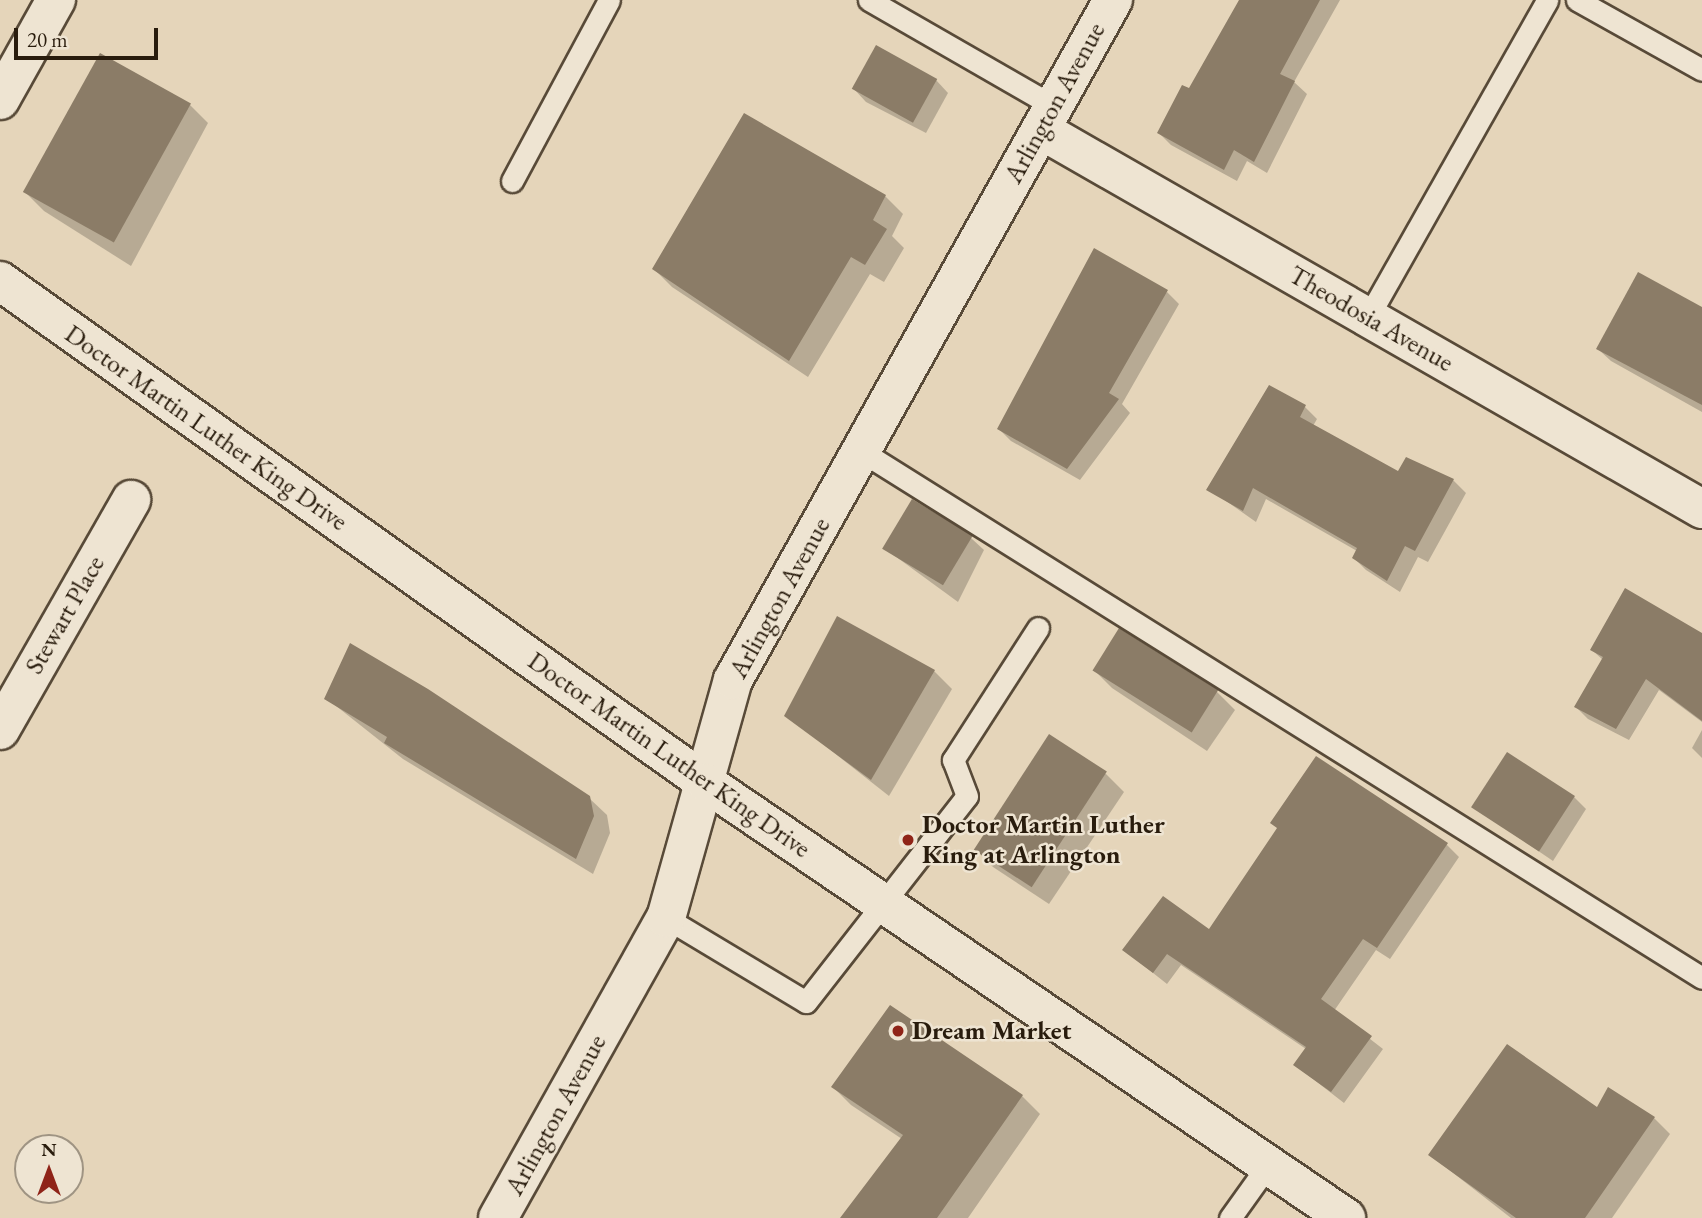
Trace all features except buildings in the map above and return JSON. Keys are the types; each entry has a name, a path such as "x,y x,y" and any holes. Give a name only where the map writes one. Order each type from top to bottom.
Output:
{"street":[{"path":"0,100 57,0"},
{"name":"Arlington Avenue","path":"498,1218 666,918 733,680 1113,0"},
{"name":"Theodosia Avenue","path":"1047,118 1368,317 1702,509"},
{"name":"Doctor Martin Luther King Drive","path":"0,281 706,783 1346,1218"},
{"name":"Stewart Place","path":"0,730 131,500"}],"lane":[{"path":"512,181 608,0"},
{"path":"869,0 1047,118"},
{"path":"1368,317 1547,0"},
{"path":"1577,0 1702,70"},
{"path":"861,451 1702,978"},
{"path":"666,918 806,1002 967,796 953,760 1038,628"},
{"path":"1230,1218 1268,1165"}],"place":[{"name":"Doctor Martin Luther King at Arlington","path":"908,840"},
{"name":"Dream Market","path":"898,1031"}]}
